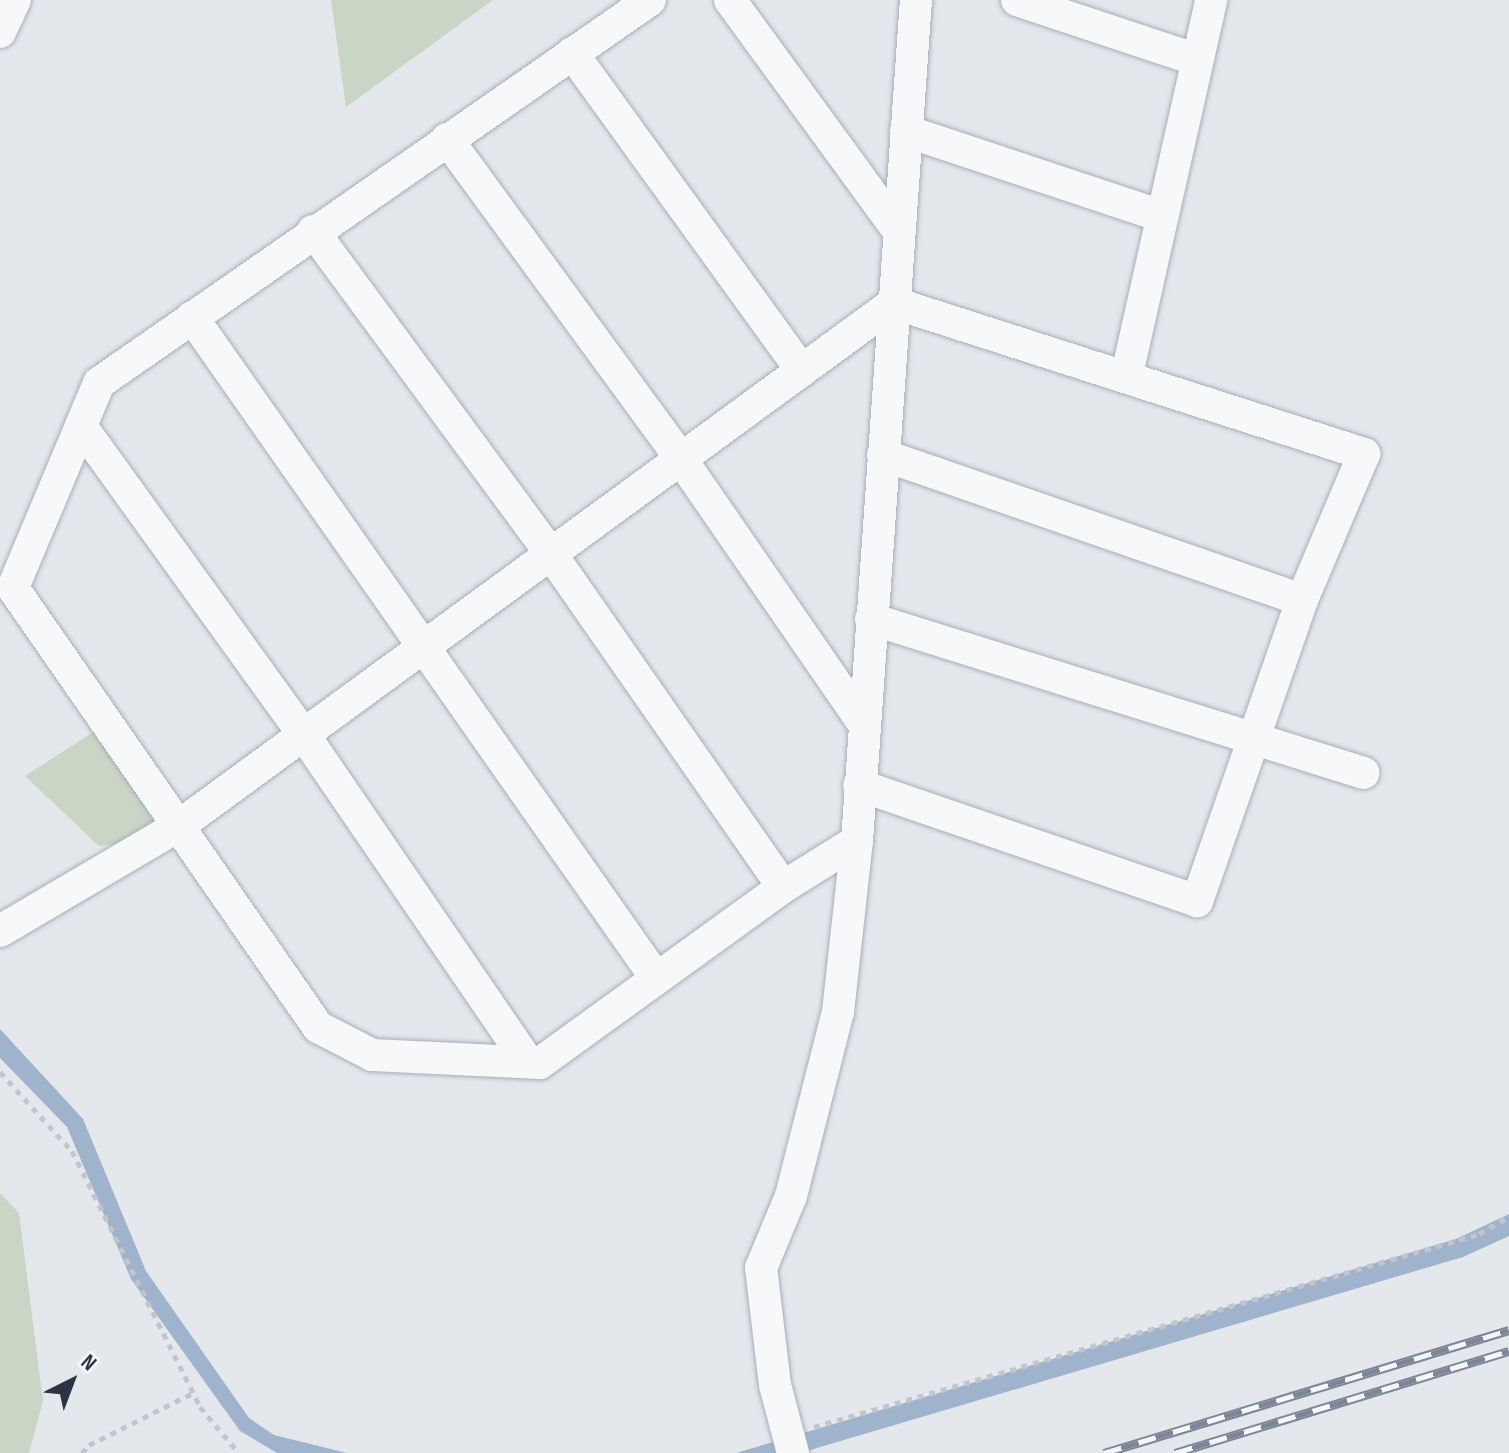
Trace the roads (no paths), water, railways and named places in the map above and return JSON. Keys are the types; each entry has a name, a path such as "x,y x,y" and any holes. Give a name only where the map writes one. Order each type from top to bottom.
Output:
{"street":[{"path":"0,32 15,0"},
{"path":"650,0 313,231 99,383 13,588 318,1027 372,1055 540,1063 783,887 857,841"},
{"path":"730,0 899,232"},
{"path":"790,1444 775,1385 761,1268 791,1196 838,1012 857,841 916,0"},
{"path":"1017,0 1197,60"},
{"path":"1127,374 1211,0"},
{"path":"572,53 802,371"},
{"path":"906,131 1162,216"},
{"path":"447,139 681,459 864,724"},
{"path":"313,231 551,554 783,887"},
{"path":"0,931 180,825 894,303"},
{"path":"859,785 1197,901 1302,600 1364,454 1127,374 894,303"},
{"path":"192,317 656,978"},
{"path":"81,426 304,735 528,1062"},
{"path":"883,455 1302,600"},
{"path":"871,619 1364,773"}],"water":[{"path":"0,1029 83,1119 146,1271 249,1418 274,1435 347,1453 277,1453 240,1431 131,1279 67,1127 0,1058"},
{"path":"1509,1214 1509,1236 1463,1257 800,1453 736,1453 1456,1239"}],"railway":[{"path":"1104,1453 1509,1330"},
{"path":"1175,1453 1509,1351"}]}
